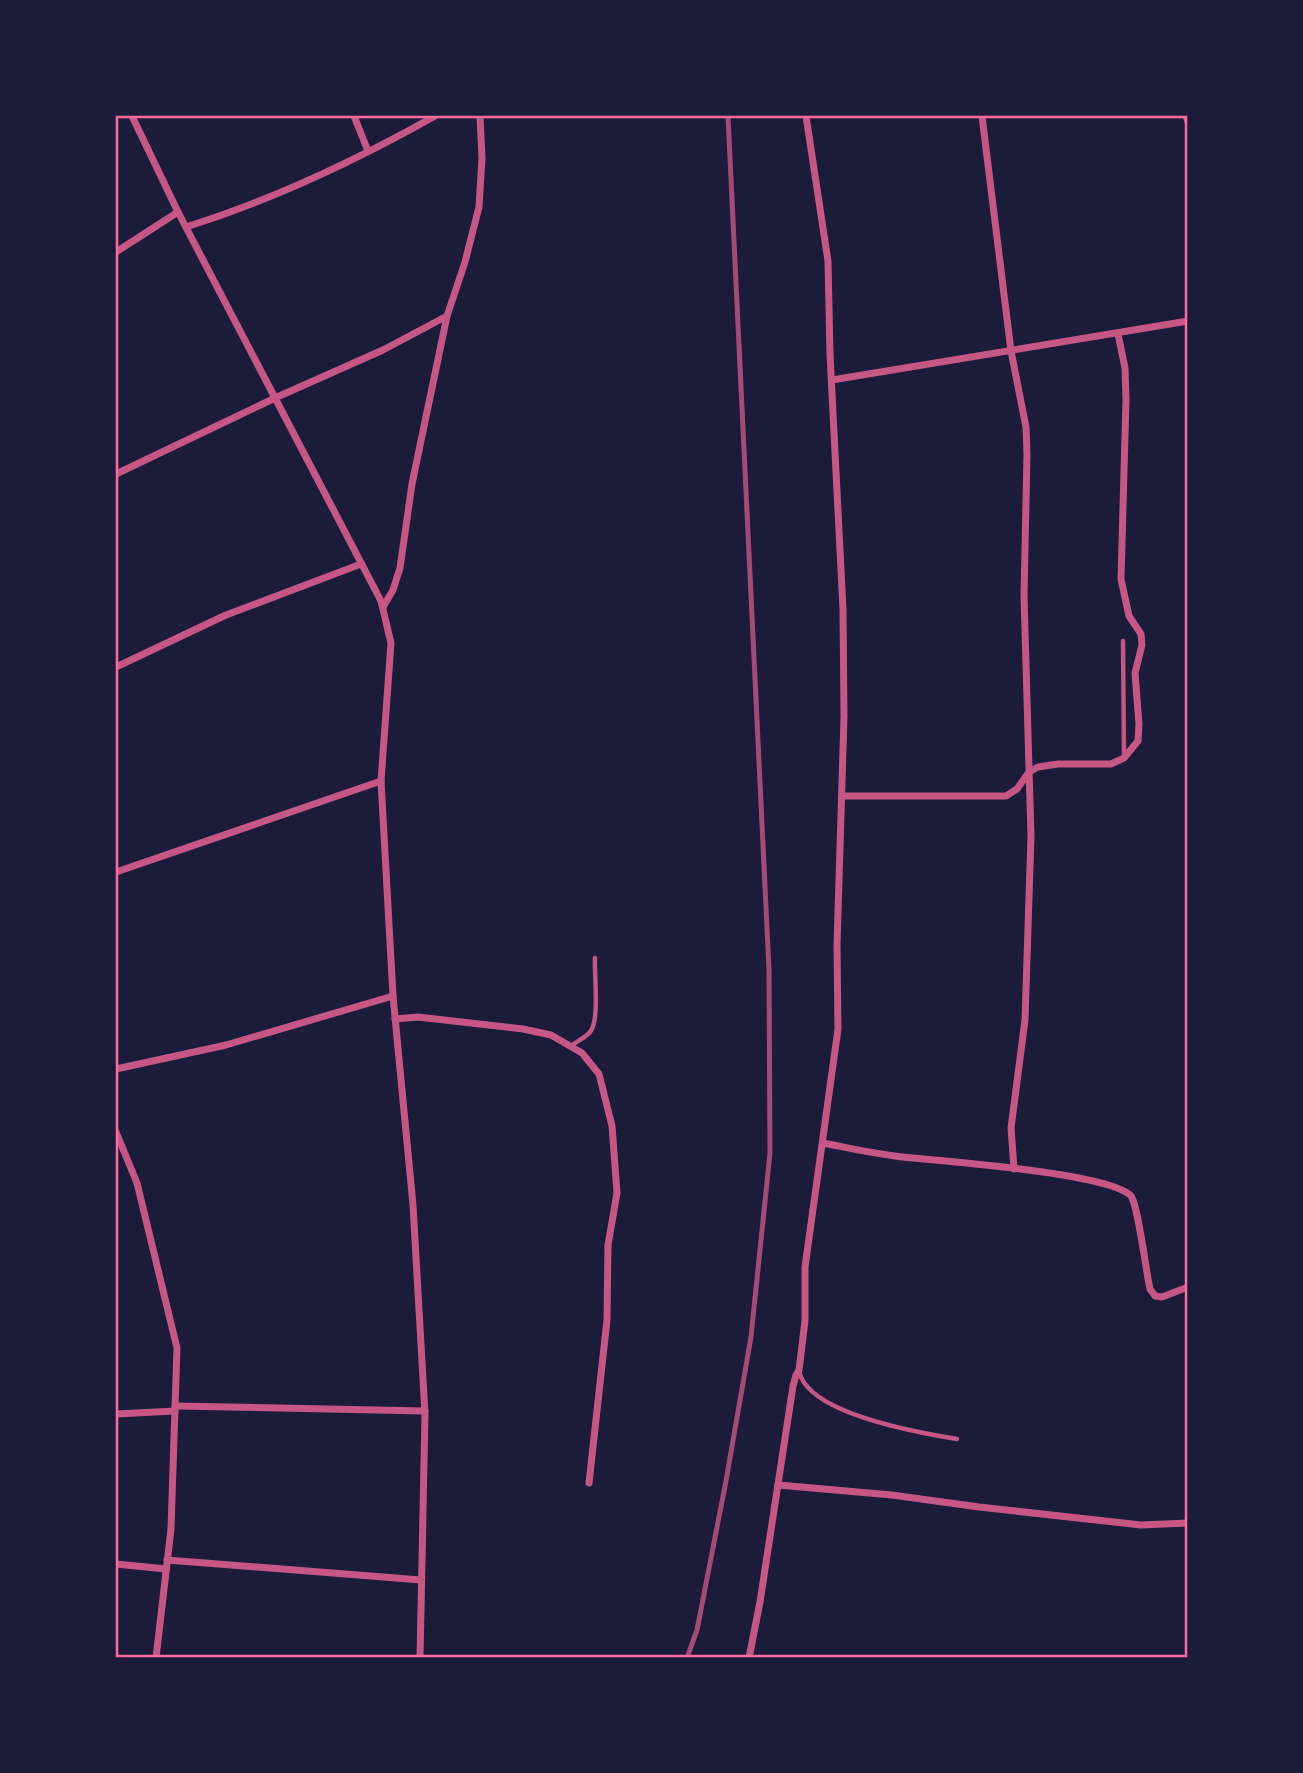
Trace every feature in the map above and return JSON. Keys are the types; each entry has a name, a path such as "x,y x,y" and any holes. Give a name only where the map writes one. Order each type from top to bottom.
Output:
{"street":[{"path":"132,116 178,212 383,607 391,643 381,781 393,996 413,1205 425,1411 420,1657"},
{"path":"354,116 368,151"},
{"path":"186,227 228,214 368,151 435,116"},
{"path":"383,607 393,590 400,568 414,473 447,316 479,207 482,158 480,116"},
{"path":"749,1657 793,1386 799,1370 805,1321 805,1267 838,1028 837,946 844,717 843,609 828,261 806,116"},
{"path":"982,116 1011,351 1026,427 1024,596 1031,836 1025,1020 1011,1128 1014,1169"},
{"path":"1186,116 1188,122"},
{"path":"116,252 178,212"},
{"path":"116,474 383,350 447,316"},
{"path":"832,380 1188,321"},
{"path":"842,796 1006,796 1017,789 1028,772 1049,765 1111,764 1124,758 1138,741 1135,673 1142,645 1141,634 1129,617 1121,579 1126,400 1125,368 1118,334"},
{"path":"116,667 226,615 361,564"},
{"path":"116,872 381,781"},
{"path":"116,1069 226,1045 393,996"},
{"path":"396,1019 418,1017 523,1029 551,1035 571,1046 594,1065 603,1084 612,1126 617,1193 608,1245 607,1320 589,1483"},
{"path":"116,1132 137,1183 177,1348 171,1529 156,1657"},
{"path":"823,1143 898,1156 1092,1180 1121,1189 1131,1196 1138,1212 1150,1289 1155,1296 1162,1297 1188,1287"},
{"path":"116,1414 175,1409 425,1411"},
{"path":"778,1485 892,1495 1140,1525 1188,1523"},
{"path":"116,1564 421,1580"}],"lane":[{"path":"1123,641 1124,758"},
{"path":"571,1046 590,1032 594,1025 595,958"},
{"path":"799,1370 809,1388 827,1402 871,1419 957,1439"}],"railway":[{"path":"687,1658 697,1630 751,1337 770,1153 769,970 728,116"}]}
